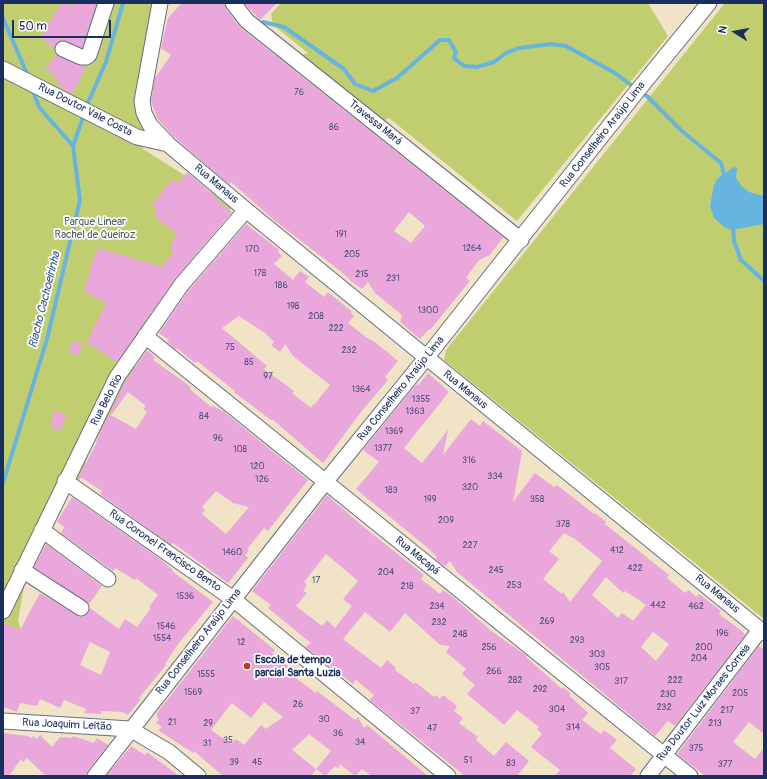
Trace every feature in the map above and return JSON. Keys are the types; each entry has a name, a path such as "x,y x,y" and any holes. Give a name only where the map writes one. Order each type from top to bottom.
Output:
{"street":[{"path":"63,49 81,57 86,57 89,55 106,3"},
{"name":"Rua Manaus","path":"160,3 142,101 144,113 150,126 169,145 246,210 762,631"},
{"name":"Travessa Mará","path":"233,3 247,21 521,240"},
{"name":"Rua Conselheiro Araújo Lima","path":"95,776 130,728 326,481 521,240 638,90 709,3"},
{"name":"Rua Doutor Vale Costa","path":"3,69 137,136 169,145"},
{"name":"Rua Belo Rio","path":"3,611 65,481 88,440 117,377 182,284 246,210"},
{"name":"Rua Macapá","path":"145,336 690,776"},
{"name":"Rua Coronel Francisco Bento","path":"65,481 233,599 448,776"},
{"path":"42,530 108,579"},
{"path":"22,570 81,608"},
{"name":"Rua Doutor Luiz Moraes Correia","path":"648,776 762,631"},
{"name":"Rua Joaquim Leitão","path":"3,721 130,728"},
{"path":"130,728 169,752 198,776"}],"green space":[{"name":"Parque Linear Rachel de Queiroz","path":"3,3 164,3 147,95 143,149 233,206 164,289 135,342 134,362 136,369 124,396 109,417 88,453 82,476 69,491 26,576 18,621 24,639 3,704"},
{"path":"281,3 648,3 668,36 517,221 389,118 383,121 300,55 308,53 273,25 271,14"},
{"path":"725,3 764,3 764,619 444,360 446,350"}],"water":[{"path":"734,167 737,168 736,177 741,186 749,192 764,196 764,224 732,230 724,227 714,218 710,206 714,185 717,179"}],"building":[{"path":"62,3 67,3 73,7 76,3 97,3 82,48 62,40 57,42 54,48 42,38 43,31"},
{"path":"182,3 224,3 226,9 241,28 503,237 490,255 479,260 466,278 470,281 430,330 429,329 420,339 400,322 402,315 375,293 368,282 362,289 351,281 274,220 231,182 230,184 225,181 173,136 157,118 151,101 155,78 171,55 161,48 168,18","holes":["409,212 425,226 411,243 394,231"]},
{"path":"244,3 277,3 260,20"},
{"path":"56,55 86,68 72,94 59,87 61,84 54,80 55,75 45,69"},
{"path":"187,172 216,197 215,199 232,212 175,279 117,362 87,342 106,303 84,291 92,264 98,248 162,267 173,252 170,249 177,234 154,216 158,210 152,205 172,179 178,183"},
{"path":"246,224 279,250 278,252 282,256 274,264 293,280 300,271 309,277 305,282 324,297 328,292 352,312 351,313 354,316 348,323 367,338 375,342 398,361 385,377 388,380 361,412 323,463 272,419 271,420 234,392 235,391 197,361 195,363 177,348 176,350 167,342 169,340 159,333 189,290","holes":["239,316 265,333 274,342 271,345 280,352 285,344 293,356 330,385 311,408 292,393 294,391 264,369 267,366 222,328"]},
{"path":"72,341 82,343 79,355 69,352"},
{"path":"147,350 155,357 153,360 191,387 190,389 211,407 213,406 223,411 308,480 268,531 264,528 247,549 249,550 245,555 248,558 228,583 173,543 171,545 100,494 102,491 79,476 97,442 96,441 109,414 136,429 147,412 143,409 146,406 128,392 112,414 110,413 125,382","holes":["216,491 233,503 249,507 226,534 202,514 205,510 202,507"]},
{"path":"428,373 449,392 404,448 422,463 448,430 443,455 471,419 480,426 483,421 522,451 513,502 535,473 554,487 557,485 594,514 595,513 606,522 605,524 669,575 667,578 685,593 689,590 696,597 699,594 721,611 719,614 742,631 745,635 675,726 668,721 655,736 457,572 450,561 445,566 435,559 437,557 429,549 356,489 379,462 363,450 409,393 417,384 418,386","holes":["564,533 575,539 602,561 570,602 563,592 562,594 543,579 559,559 549,551","606,577 623,593 625,591 646,605 633,621 622,613 618,618 592,595","653,632 669,644 656,661 641,647"]},
{"path":"54,411 67,415 60,431 51,427"},
{"path":"327,495 360,524 424,575 421,579 440,594 443,590 453,597 490,630 527,656 526,657 562,689 563,687 571,694 569,695 588,713 582,720 601,734 604,730 617,740 610,748 636,769 630,776 555,776 560,770 531,747 542,734 537,729 539,727 517,710 504,725 467,694 475,685 462,674 466,669 446,652 450,646 440,645 405,613 390,632 365,612 343,639 381,668 387,660 396,668 395,670 414,684 415,682 434,697 436,695 440,699 443,695 457,706 454,711 463,718 459,723 478,737 476,740 494,756 506,742 529,761 517,776 465,776 370,700 374,695 356,680 353,684 305,647 311,643 268,608 271,605 252,591","holes":["326,554 358,581 343,599 352,606 335,628 327,620 322,626 296,606 307,593 303,591 307,585 304,582"]},
{"path":"72,497 160,559 173,570 172,571 213,602 178,644 165,664 166,665 139,698 141,699 128,715 122,712 101,711 101,714 84,713 86,709 64,700 60,708 40,699 37,706 20,703 17,712 3,707 3,623 20,630 40,593 80,617 85,616 90,608 119,629 125,619 137,627 151,608 149,607 158,595 136,578 135,580 115,568 113,571 61,533 64,527 57,522","holes":["90,642 110,652 101,675 80,665"]},
{"path":"46,544 102,586 89,604 34,567"},
{"path":"233,616 275,650 272,653 281,661 291,668 292,666 301,673 297,679 316,693 317,691 355,720 358,717 364,728 367,725 428,776 372,776 362,769 355,776 340,764 338,768 335,766 325,776 316,769 311,776 223,776 194,751 193,753 158,730 162,727 156,723 159,719 157,717 157,713","holes":["264,702 283,717 266,729 261,725 244,745 236,739 231,744 211,730 232,703 251,718","309,734 331,751 316,769 292,750"]},
{"path":"759,646 764,650 764,734 749,722 733,742 755,759 764,748 764,776 705,776 677,754"},
{"path":"3,733 32,738 33,736 37,739 40,735 52,747 60,737 72,738 73,736 94,743 97,738 108,745 88,770 86,776 46,776 27,758 23,762 21,759 9,776 3,776"},
{"path":"131,746 145,755 147,752 179,776 106,776"}],"waterway":[{"path":"86,107 106,62 123,3"},
{"name":"Riacho Cachoeirinha","path":"3,18 28,76"},
{"path":"263,22 284,27 344,69 355,84 373,91 397,78 440,40 449,40 456,52 454,58 464,66 477,67 494,62 506,53 519,48 551,44 566,46 615,73 635,88"},
{"name":"Riacho Cachoeirinha","path":"3,483 47,339 80,200 73,146 39,107 32,88"},
{"path":"641,92 648,97 683,132 721,163 725,178"},
{"path":"73,146 84,114"},
{"path":"733,224 734,241 741,260 764,281"}],"place":[{"name":"Escola de tempo parcial Santa Luzia","path":"247,666"}]}
